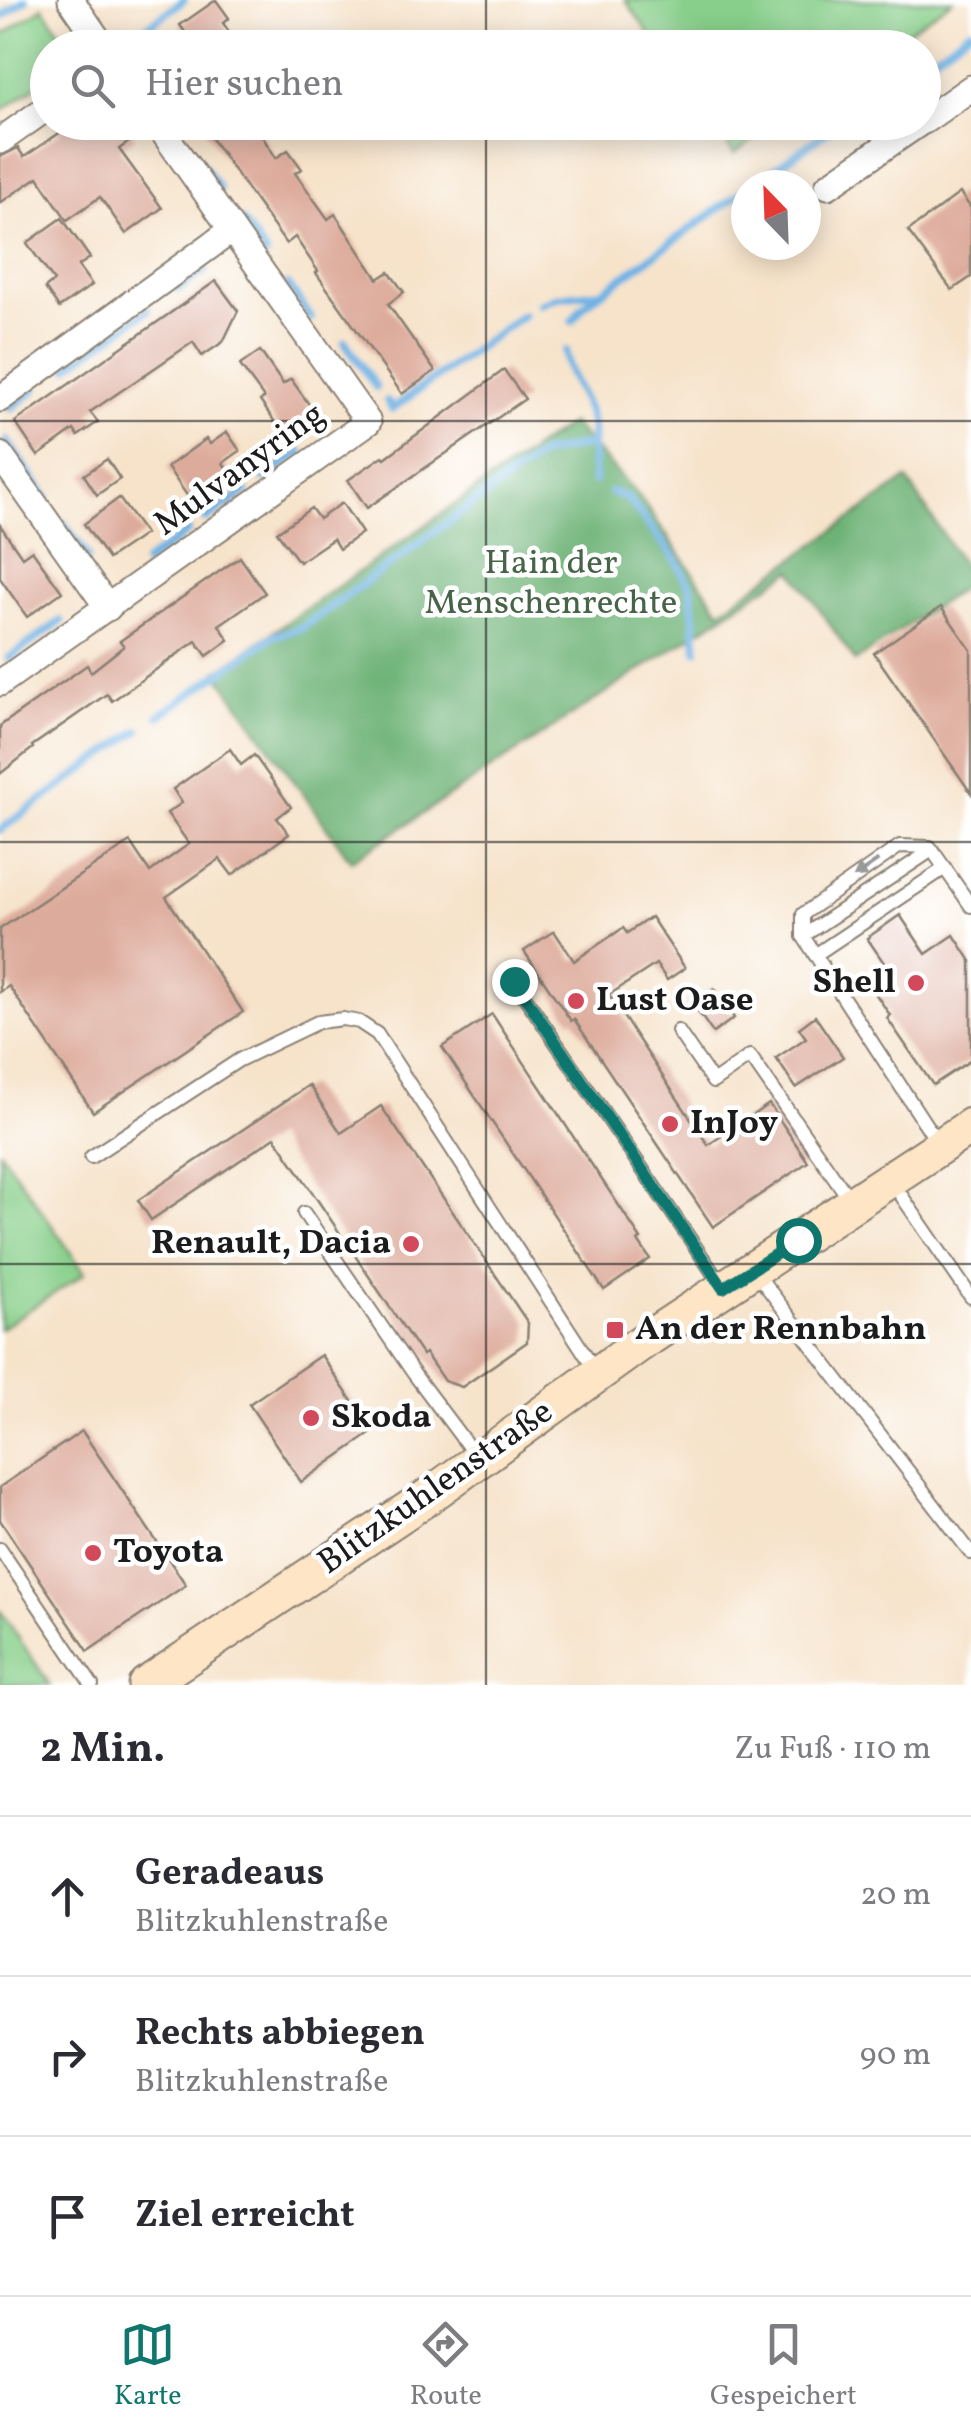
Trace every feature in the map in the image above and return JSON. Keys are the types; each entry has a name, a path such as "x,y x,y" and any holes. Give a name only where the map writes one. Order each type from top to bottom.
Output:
{"main road":[{"name":"Blitzkuhlenstraße","path":"146,1685 327,1565 723,1288 971,1126"}],"street":[{"path":"71,0 92,30"},
{"path":"941,109 971,88"},
{"path":"0,140 30,119"},
{"name":"Mulvanyring","path":"0,683 368,422 169,140"},
{"path":"828,186 896,140"},
{"path":"0,400 232,230"},
{"path":"0,455 108,608"}],"lane":[{"path":"941,1147 803,936 803,914 900,846 930,847 971,906"},
{"path":"803,936 932,850"},
{"path":"815,955 945,868"},
{"path":"514,981 723,1288"},
{"path":"90,1157 239,1060 318,1022 359,1022 377,1034 598,1373"},
{"path":"678,1030 712,1082 750,1056 853,1204"},
{"path":"891,1180 971,1296"},
{"path":"304,1213 414,1374 479,1460"},
{"path":"754,1269 971,1552"},
{"path":"0,1549 92,1685"}],"green space":[{"path":"625,0 953,0 910,30 647,30"},
{"path":"43,7 59,30 30,30 30,90 0,112 0,37"},
{"path":"724,140 754,140 734,154"},
{"name":"Hain der Menschenrechte","path":"571,423 639,496 720,611 907,479 971,582 855,661 792,570 351,861 216,672"},
{"path":"0,1151 85,1273 0,1329"},
{"path":"0,1610 50,1685 0,1685"}],"building":[{"path":"216,0 229,18 223,23 228,30 183,30 180,25"},
{"path":"49,140 132,140 119,149 162,208 126,234 100,197 67,220 38,177 0,203 0,157 18,148 24,157"},
{"path":"212,140 264,140 276,158 288,150 302,169 295,173 328,219 335,214 378,279 389,272 404,292 388,304 435,371 402,394 295,237 286,244"},
{"path":"960,193 971,208 971,277 952,290 908,231"},
{"path":"62,218 90,258 78,266 92,285 59,308 45,288 54,281 27,243"},
{"path":"216,281 238,311 223,342 202,356 193,342 90,412 98,422 78,436 74,430 38,456 15,422"},
{"path":"260,351 283,384 291,379 313,410 282,432 240,365"},
{"path":"504,370 525,399 367,508 348,480 385,458"},
{"path":"227,432 240,451 223,463 230,473 191,501 167,467 206,439 210,444"},
{"path":"107,459 120,479 97,495 84,475"},
{"path":"119,498 145,534 108,559 84,524"},
{"path":"342,503 362,533 339,549 333,539 299,562 277,532 311,508 319,519"},
{"path":"0,525 22,557 32,550 62,592 27,617 0,578"},
{"path":"240,557 265,593 219,625 229,640 207,656 196,641 112,701 107,694 32,746 0,774 0,726 87,665 91,672 124,646 120,641"},
{"path":"941,607 971,650 971,793 874,653"},
{"path":"230,749 241,765 254,755 291,807 277,818 289,834 232,875 220,859 166,897 243,1012 93,1112 9,986 0,992 0,929 130,842 150,872 189,844 167,813 182,803 173,789"},
{"path":"900,915 926,954 954,935 971,961 971,1060 933,1085 887,1018 890,1015 873,990 893,976 867,938"},
{"name":"InJoy","path":"651,917 685,968 667,980 656,964 609,995 708,1145 769,1104 808,1162 713,1227 524,951 554,931 574,961 623,928 627,933"},
{"path":"714,989 734,1018 713,1033 692,1003"},
{"path":"492,1014 641,1239 638,1241 650,1259 604,1290 442,1047"},
{"path":"815,1016 843,1057 796,1088 776,1058 806,1038 799,1028"},
{"name":"Renault, Dacia","path":"309,1085 341,1133 381,1106 528,1323 527,1342 462,1387 444,1381 425,1353 422,1355 275,1137 151,1220 138,1200"},
{"name":"Skoda","path":"321,1355 373,1432 301,1482 249,1404"},
{"name":"Toyota","path":"82,1431 186,1585 88,1651 0,1520 0,1487"}],"waterway":[{"path":"0,18 25,0"},
{"path":"143,30 184,0"},
{"path":"941,51 971,30"},
{"path":"773,170 815,140"},
{"path":"189,147 219,188"},
{"path":"540,304 558,297 602,292 731,200"},
{"path":"242,221 266,255"},
{"path":"178,289 205,270"},
{"path":"288,285 311,318"},
{"path":"572,321 600,293"},
{"path":"68,367 148,310"},
{"path":"387,401 392,409 523,315"},
{"path":"345,342 376,387"},
{"path":"159,716 273,636 302,628 542,454 592,444 590,418 571,375 566,351"},
{"path":"11,408 35,390"},
{"path":"7,441 47,498"},
{"path":"592,444 594,481"},
{"path":"264,478 301,452"},
{"path":"206,519 246,491"},
{"path":"611,492 627,498 674,557 691,588 697,650"},
{"path":"64,523 88,557"},
{"path":"145,563 188,531"},
{"path":"9,658 61,621"},
{"path":"0,830 139,730"}],"place":[{"name":"Shell","path":"916,983"},
{"name":"Lust Oase","path":"576,1001"},
{"name":"InJoy","path":"670,1124"},
{"name":"Renault, Dacia","path":"411,1244"},
{"name":"An der Rennbahn","path":"615,1330"},
{"name":"Skoda","path":"311,1418"},
{"name":"Toyota","path":"93,1553"}],"route":[{"path":"514,981 723,1288 798,1240"}]}
